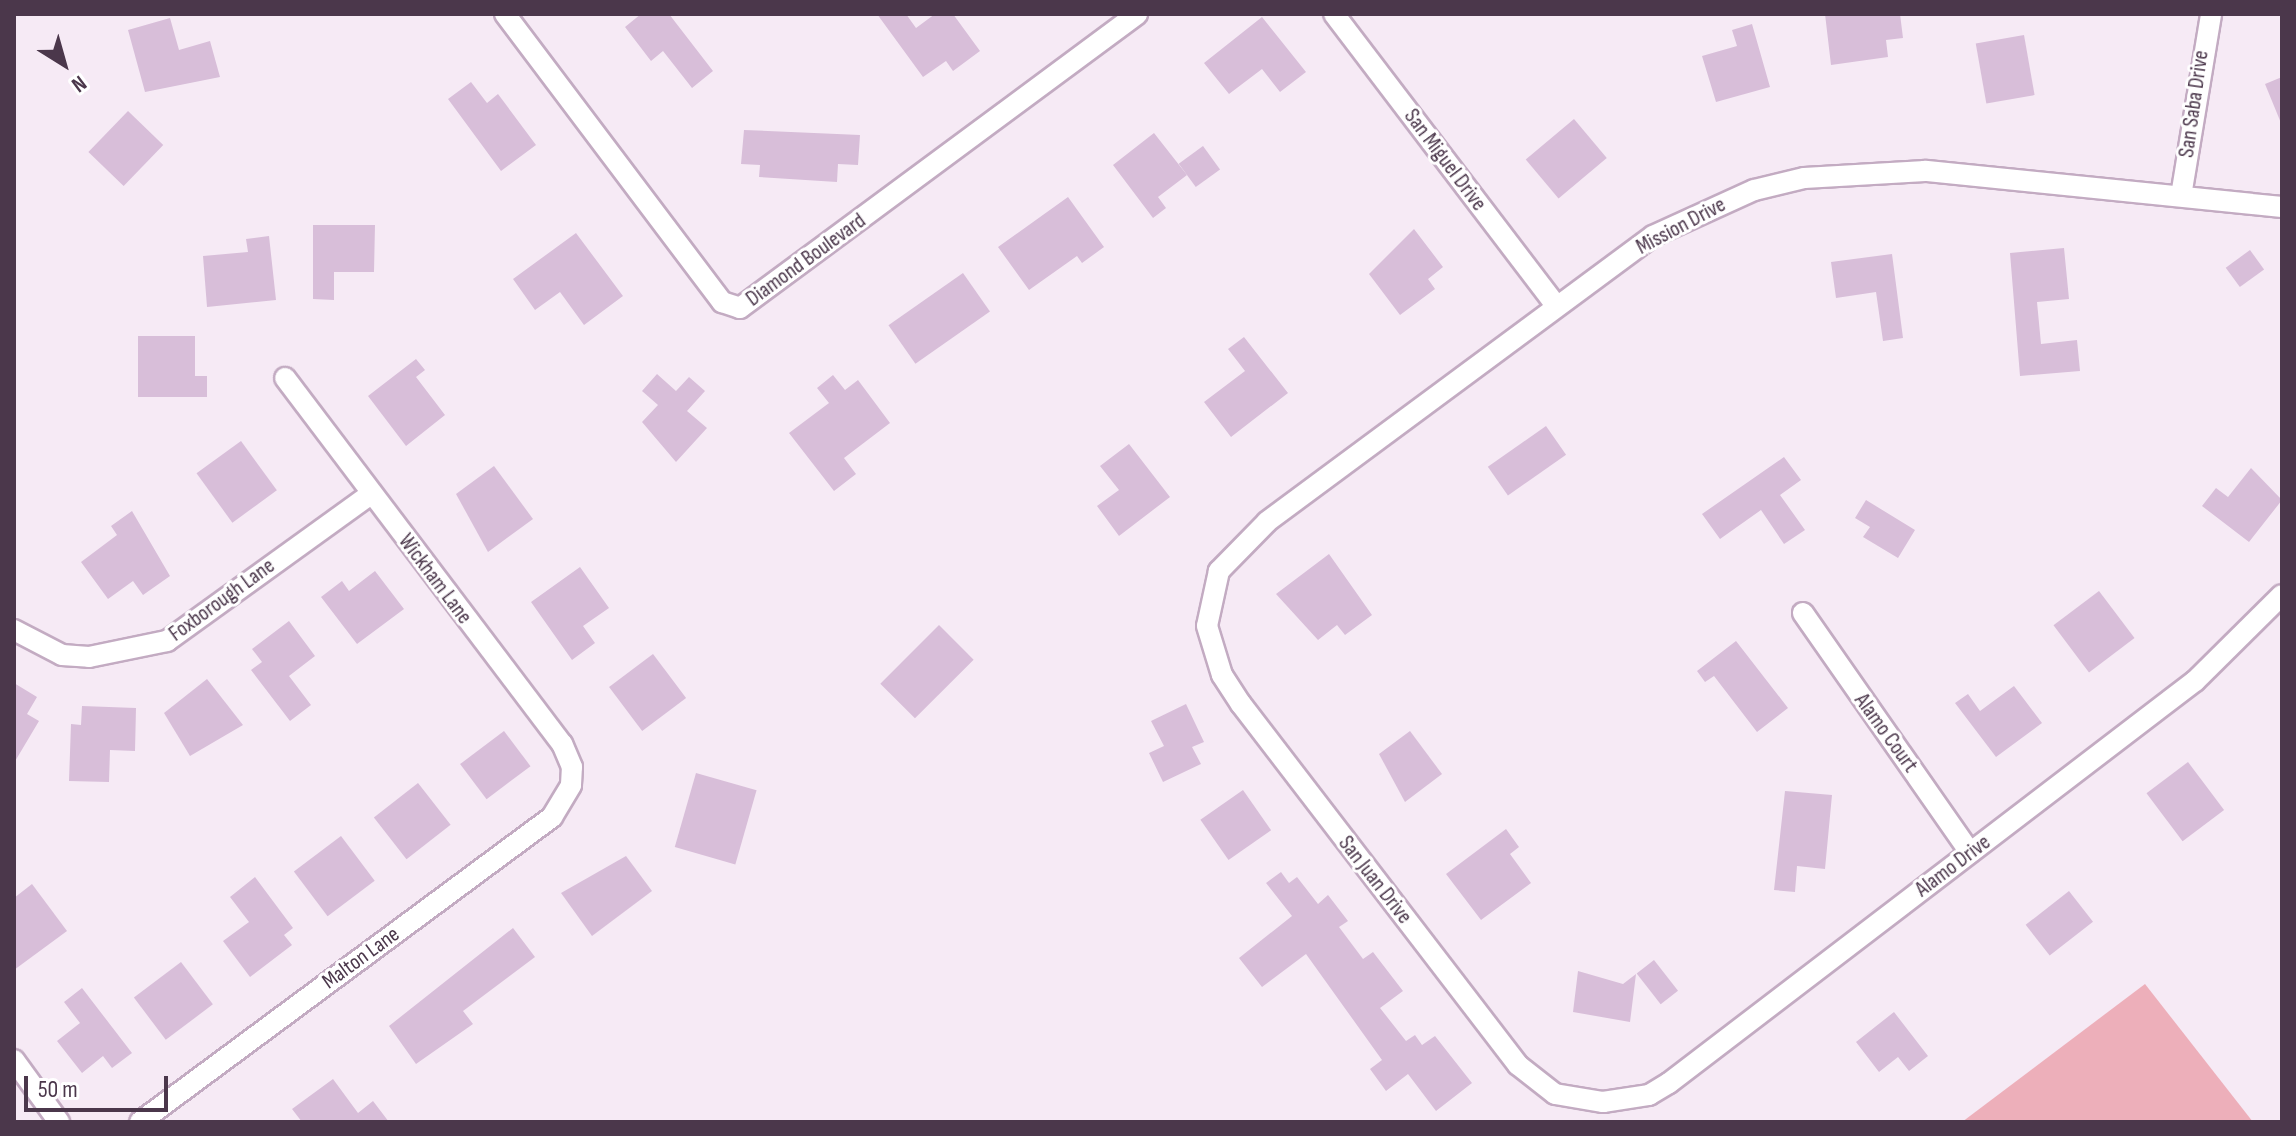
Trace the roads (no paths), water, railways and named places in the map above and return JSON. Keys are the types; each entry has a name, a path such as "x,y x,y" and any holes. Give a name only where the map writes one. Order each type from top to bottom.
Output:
{"street":[{"name":"Diamond Boulevard","path":"505,14 722,302 740,308 1137,14"},
{"name":"San Miguel Drive","path":"1334,14 1556,305"},
{"name":"San Saba Drive","path":"2181,196 2211,14"},
{"name":"Mission Drive","path":"1209,604 1219,571 1267,522 1653,236 1754,190 1804,178 1925,171 2282,207"},
{"name":"Wickham Lane","path":"285,378 562,744 572,767 571,785"},
{"name":"Foxborough Lane","path":"14,630 62,655 89,657 167,641 371,494"},
{"name":"Alamo Drive","path":"1603,1102 1649,1095 1669,1083 2195,681 2282,595"},
{"name":"San Juan Drive","path":"1209,604 1211,646 1241,704 1508,1052 1555,1094 1603,1102"},
{"name":"Alamo Court","path":"1803,613 1970,852"},
{"name":"Malton Lane","path":"140,1122 552,817 571,785"},
{"path":"14,1060 59,1122"}]}
